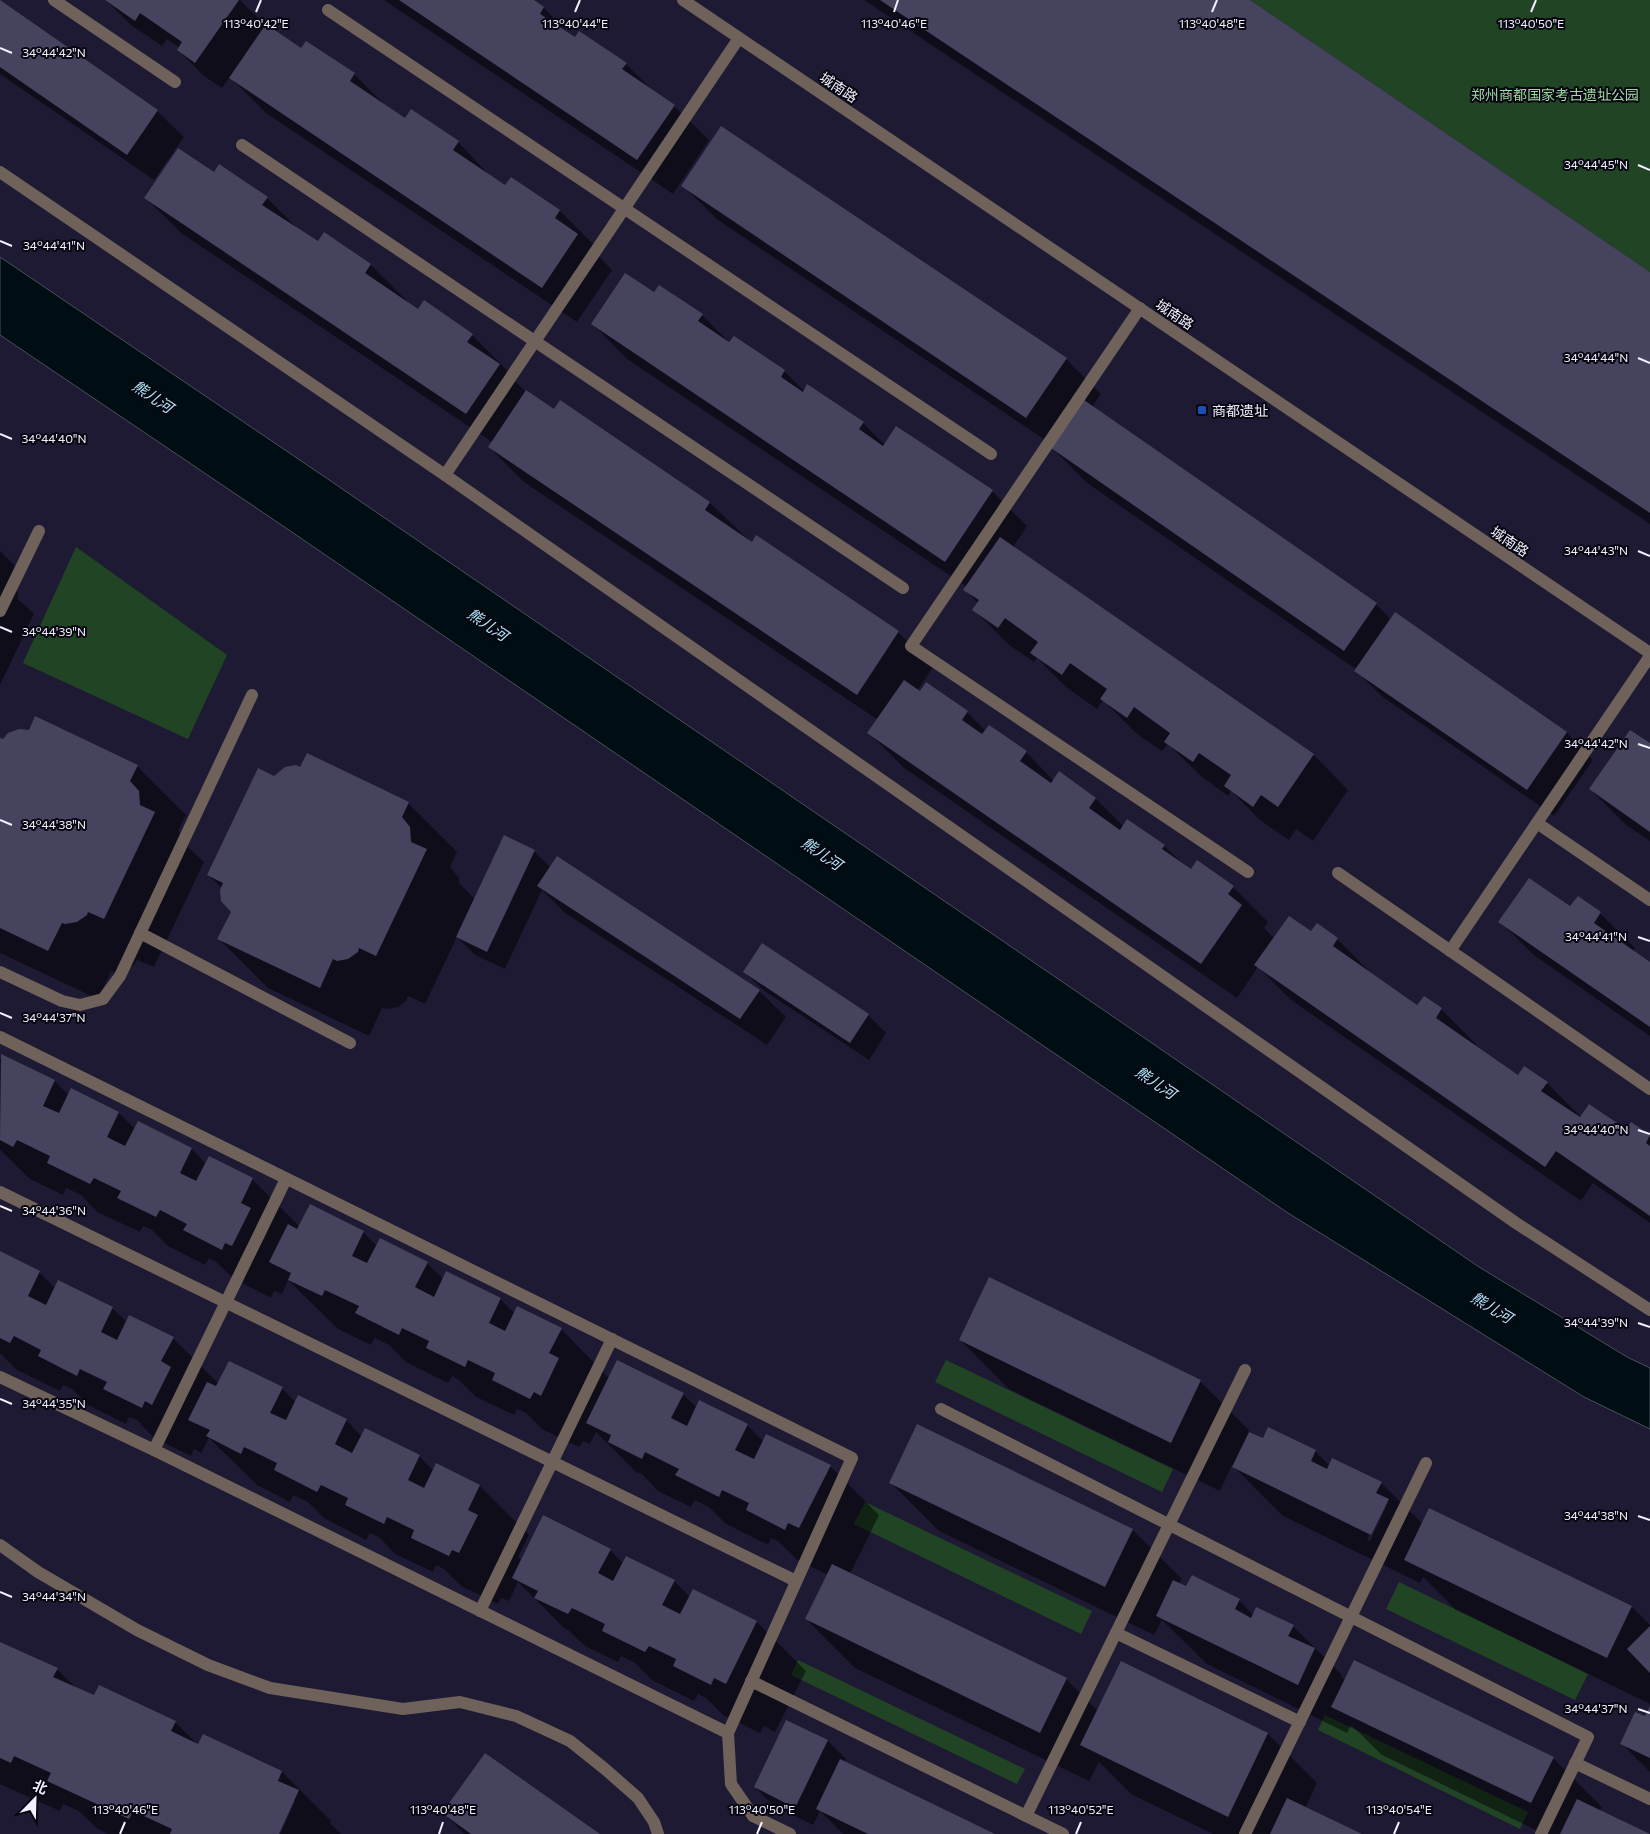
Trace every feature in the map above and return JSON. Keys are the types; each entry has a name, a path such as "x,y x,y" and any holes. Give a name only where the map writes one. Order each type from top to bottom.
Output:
{"street":[{"path":"54,0 175,82"},
{"name":"城南路","path":"683,0 1650,654"},
{"path":"328,10 991,454"},
{"path":"445,475 739,38"},
{"path":"242,145 903,588"},
{"path":"0,172 445,475 1508,1217 1650,1310"},
{"path":"1140,308 912,646 1248,872"},
{"path":"0,611 39,532"},
{"path":"1450,950 1650,654"},
{"path":"0,972 62,1001 80,1005 103,999 120,976 252,695"},
{"path":"1537,823 1650,900"},
{"path":"1338,873 1650,1089"},
{"path":"140,933 350,1043"},
{"path":"0,1037 852,1458 728,1733 732,1784 753,1816 790,1834"},
{"path":"154,1450 286,1179"},
{"path":"0,1192 796,1581"},
{"path":"480,1611 612,1340"},
{"path":"1026,1816 1245,1370"},
{"path":"0,1377 154,1450 728,1733"},
{"path":"941,1408 1588,1737 1541,1834"},
{"path":"1245,1834 1426,1463"},
{"path":"0,1545 38,1572 137,1630 208,1665 270,1688 403,1709 460,1702 516,1716 570,1741 605,1769 638,1798 654,1822 658,1834"},
{"path":"1116,1633 1300,1722"},
{"path":"751,1681 1063,1834"},
{"path":"1575,1763 1650,1799"}],"green space":[{"name":"郑州商都国家考古遗址公园","path":"1250,0 1650,0 1650,272"},
{"path":"76,547 227,655 188,739 23,663"},
{"path":"946,1360 1173,1469 1162,1492 935,1382"},
{"path":"865,1502 1092,1611 1081,1634 854,1524"},
{"path":"1399,1582 1588,1674 1575,1700 1386,1609"},
{"path":"798,1660 1025,1769 1017,1784 791,1675"},
{"path":"1325,1715 1528,1812 1520,1829 1318,1730"}],"water":[{"name":"熊儿河","path":"0,257 319,473 1479,1267 1627,1357 1650,1368 1650,1429 1584,1397 1288,1213 283,526 0,335"}],"building":[{"path":"0,0 158,110 127,155 0,67"},
{"path":"105,0 239,0 195,63 177,50 182,42 140,13 135,21"},
{"path":"399,0 534,0 544,7 540,14 575,37 579,31 627,63 622,69 675,105 637,160"},
{"path":"880,0 1250,0 1650,272 1650,513"},
{"path":"266,24 301,48 306,41 355,73 350,81 405,118 411,109 459,141 453,150 505,185 511,177 560,210 555,218 578,234 542,288 229,78"},
{"path":"721,126 1067,358 1026,418 681,186"},
{"path":"178,148 214,172 219,164 268,197 262,205 318,241 324,232 371,264 365,273 418,309 424,300 473,334 467,342 500,364 466,414 144,198"},
{"path":"625,273 654,292 659,285 703,314 698,321 729,342 734,336 785,370 781,377 803,392 807,384 864,422 859,429 883,446 896,426 993,490 945,562 591,324"},
{"path":"526,390 554,409 560,400 710,502 705,510 752,542 756,535 899,631 857,695 488,447"},
{"path":"1084,400 1377,603 1344,651 1051,448"},
{"path":"1000,537 1314,754 1278,807 1261,795 1253,807 1224,786 1231,775 1199,753 1193,762 1164,742 1170,733 1134,707 1127,718 1100,699 1107,689 1070,663 1062,675 1030,653 1038,642 1005,618 998,628 972,610 979,600 963,590"},
{"path":"1395,612 1567,732 1527,790 1354,671"},
{"path":"904,680 920,691 926,682 968,711 962,720 982,734 989,725 1027,751 1020,761 1051,783 1059,771 1096,798 1089,808 1120,830 1127,819 1165,845 1162,849 1191,869 1197,860 1234,886 1228,894 1242,905 1201,964 867,733"},
{"path":"35,716 138,765 130,781 139,791 140,805 155,812 104,919 88,912 87,915 77,922 62,923 48,951 0,928 0,738 3,739 8,733 19,729 29,730"},
{"path":"1630,730 1650,743 1650,832 1589,789"},
{"path":"307,753 409,802 402,817 410,827 411,842 427,849 376,956 359,948 358,952 348,959 337,961 333,959 320,988 217,939 231,912 221,901 220,890 223,883 207,875 258,768 274,776 285,767 296,765 300,767"},
{"path":"504,835 535,850 487,952 456,937"},
{"path":"557,856 760,990 740,1019 537,886"},
{"path":"1529,878 1570,906 1578,896 1601,912 1594,923 1650,962 1650,1027 1498,922"},
{"path":"1289,916 1311,931 1317,923 1338,938 1333,946 1417,1005 1424,996 1442,1008 1436,1018 1518,1075 1524,1066 1548,1082 1541,1091 1580,1117 1589,1104 1626,1129 1631,1122 1650,1135 1646,1143 1650,1146 1650,1216 1556,1151 1545,1167 1254,965"},
{"path":"762,943 869,1014 850,1043 743,972"},
{"path":"1,1054 55,1080 43,1106 59,1113 71,1088 119,1112 107,1137 125,1146 138,1121 192,1148 180,1173 196,1181 209,1156 253,1178 241,1203 251,1208 232,1246 225,1243 222,1250 183,1230 187,1224 160,1210 156,1217 117,1198 121,1191 94,1178 90,1184 47,1163 50,1156 17,1140 13,1147 0,1140"},
{"path":"310,1204 364,1231 352,1256 367,1263 380,1238 428,1262 415,1287 434,1297 446,1271 501,1298 489,1323 505,1331 517,1306 562,1328 549,1353 559,1358 541,1396 534,1392 530,1399 492,1380 495,1373 468,1360 465,1367 426,1348 429,1341 402,1328 399,1335 355,1313 359,1306 325,1290 322,1296 288,1280 291,1273 269,1262 288,1224 297,1229"},
{"path":"0,1251 40,1271 28,1296 46,1305 58,1280 113,1307 101,1332 117,1340 129,1315 174,1337 161,1361 171,1367 152,1405 145,1401 142,1408 103,1389 107,1382 80,1369 77,1376 38,1356 41,1350 14,1336 10,1343 0,1338"},
{"path":"989,1277 1201,1380 1171,1443 959,1340"},
{"path":"617,1360 684,1393 671,1418 687,1426 699,1400 748,1424 735,1450 754,1459 766,1434 831,1465 799,1528 788,1523 785,1530 746,1510 749,1503 722,1490 719,1497 675,1475 679,1469 645,1452 642,1459 608,1442 611,1435 586,1423"},
{"path":"229,1361 283,1387 270,1413 286,1420 298,1395 347,1419 335,1444 352,1453 365,1428 420,1455 408,1480 424,1488 436,1463 480,1485 468,1510 478,1515 459,1553 452,1550 449,1556 411,1538 414,1530 387,1517 384,1524 345,1505 348,1498 321,1485 317,1492 274,1470 277,1463 244,1447 241,1454 206,1436 210,1430 188,1420 207,1382 216,1386"},
{"path":"917,1424 1133,1529 1105,1587 889,1483"},
{"path":"1268,1427 1316,1450 1311,1461 1327,1469 1332,1458 1382,1482 1376,1493 1389,1499 1371,1535 1232,1467 1249,1432 1263,1438"},
{"path":"1429,1508 1632,1606 1607,1658 1404,1560"},
{"path":"543,1515 611,1549 598,1573 613,1581 626,1556 675,1580 662,1605 680,1614 693,1589 757,1621 726,1684 714,1678 711,1685 673,1666 676,1659 649,1646 645,1652 602,1631 605,1624 572,1608 568,1614 534,1598 538,1591 512,1578"},
{"path":"832,1564 1067,1678 1040,1733 805,1619"},
{"path":"1192,1575 1240,1599 1235,1609 1251,1618 1256,1607 1294,1625 1288,1636 1315,1648 1298,1685 1156,1616 1173,1580 1186,1586"},
{"path":"1650,1626 1650,1673 1627,1649"},
{"path":"0,1642 58,1668 53,1677 94,1695 99,1685 176,1721 171,1731 198,1744 203,1734 282,1771 278,1781 299,1790 279,1834 170,1834 172,1829 133,1811 129,1819 47,1781 51,1773 14,1756 11,1763 0,1758"},
{"path":"1354,1660 1554,1757 1531,1803 1331,1707"},
{"path":"1121,1661 1268,1733 1228,1817 1080,1745"},
{"path":"1650,1706 1650,1758 1620,1744 1635,1712 1645,1716"},
{"path":"786,1720 828,1740 795,1808 754,1787"},
{"path":"485,1753 600,1834 471,1834 442,1813"},
{"path":"840,1759 995,1834 868,1834 816,1809"},
{"path":"1287,1798 1362,1834 1270,1834"},
{"path":"1577,1799 1650,1834 1560,1834"}],"place":[{"name":"商都遗址","path":"1202,410"}]}
